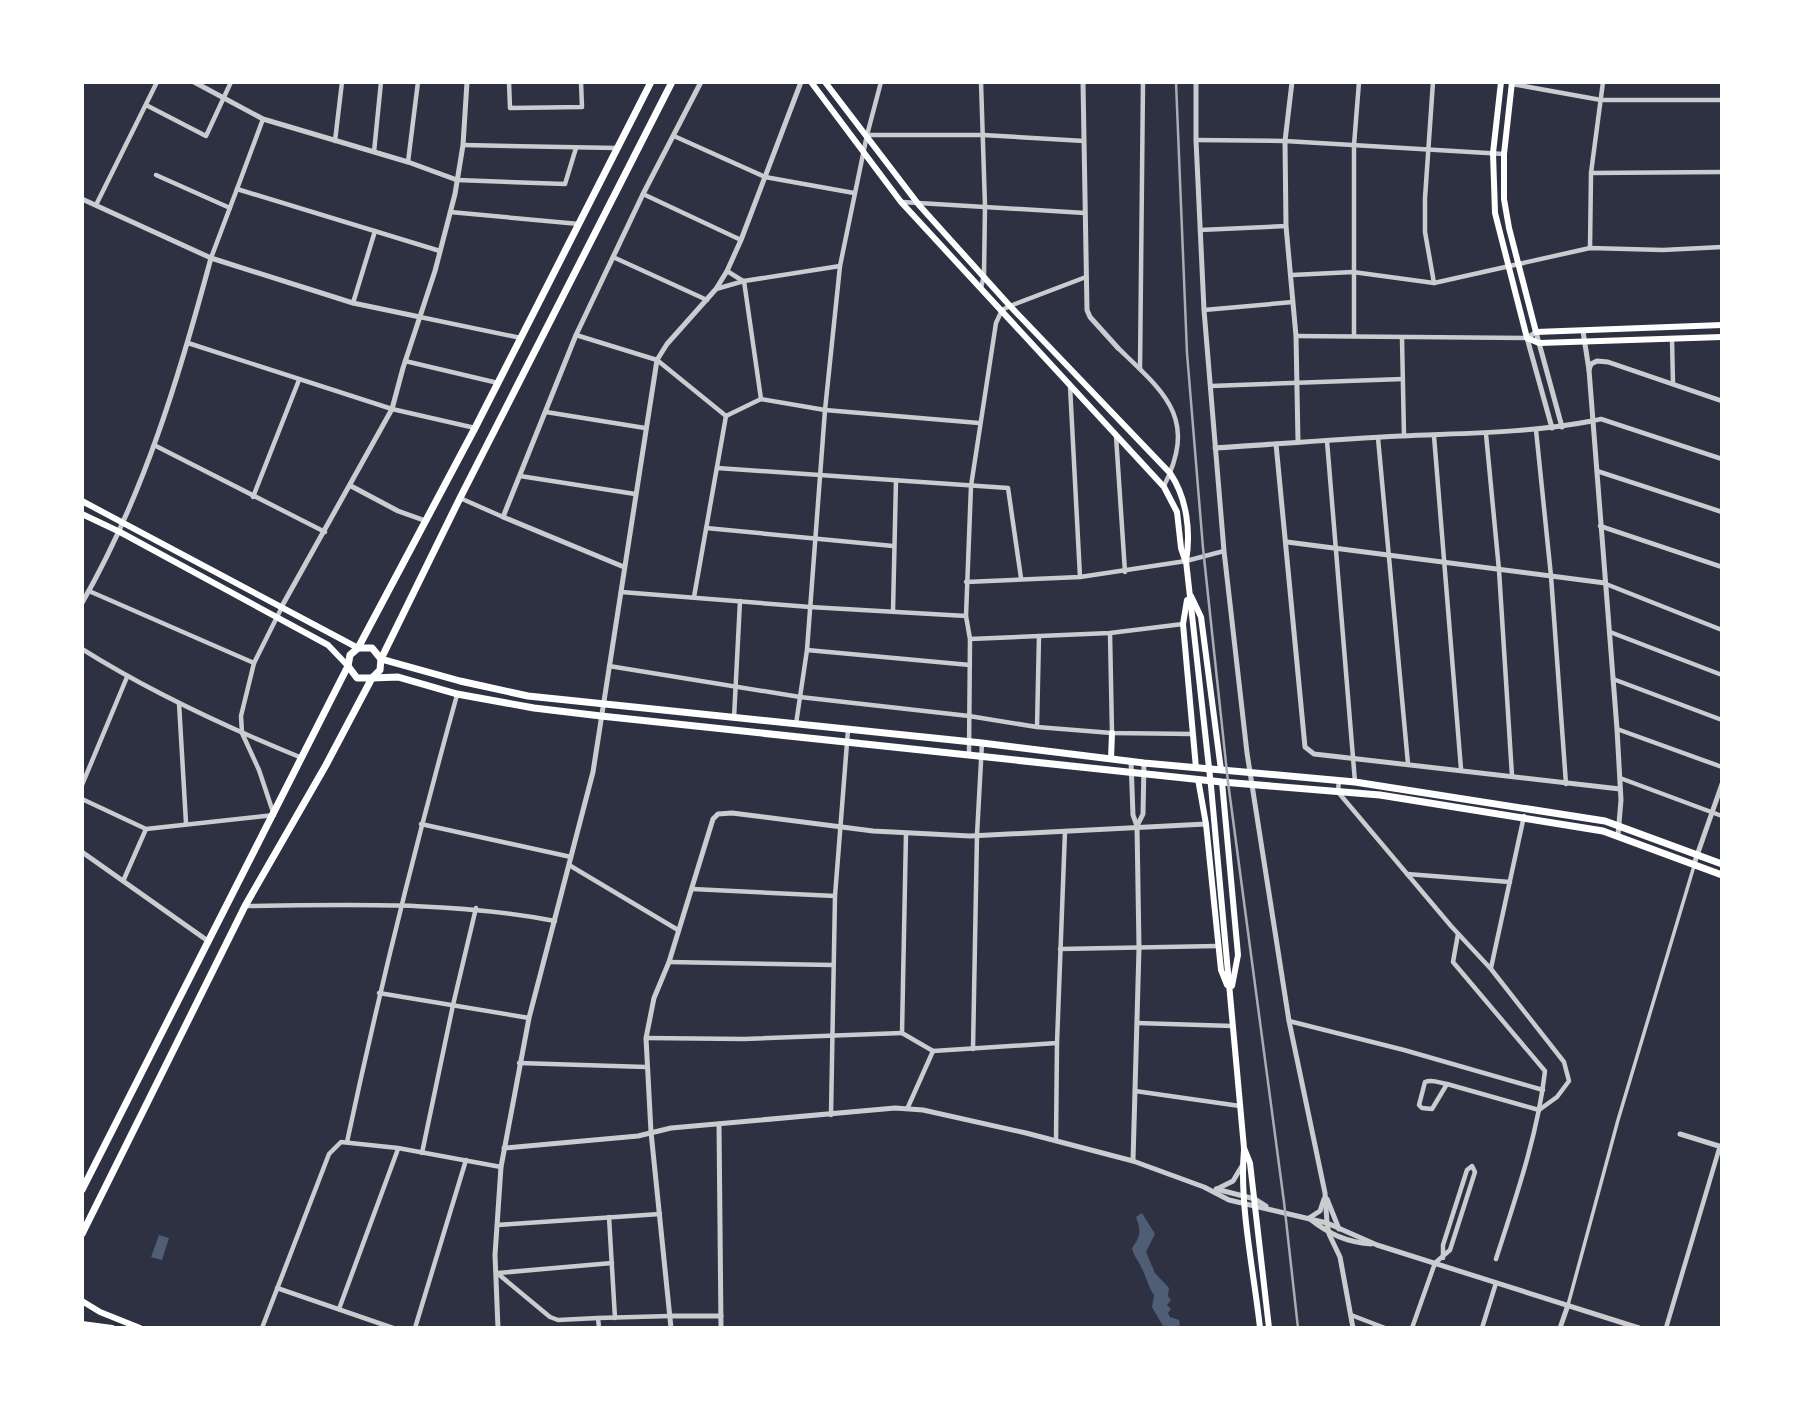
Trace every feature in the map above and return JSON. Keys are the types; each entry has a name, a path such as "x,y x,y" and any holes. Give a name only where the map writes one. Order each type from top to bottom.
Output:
{"main road":[{"path":"82,1190 274,816 348,666 350,655 358,648 475,428 651,82"},
{"path":"82,1234 245,906 326,765 372,678 380,670 381,659 460,498 672,82"},
{"path":"811,82 901,202 1116,433 1164,487 1177,512 1181,548 1186,561 1211,786 1241,1106 1244,1196 1260,1328"},
{"path":"825,82 919,205 1010,306 1170,473 1182,494 1189,544 1186,561"},
{"path":"1501,82 1493,153 1495,213 1527,338 1539,343 1722,337"},
{"path":"1512,83 1504,154 1504,199 1536,332 1722,325"},
{"path":"82,501 358,648 373,648 381,659 489,688 528,696 603,705 969,741 1196,768 1355,782 1619,825 1722,864"},
{"path":"82,514 120,531 328,645 357,678 398,677 457,694 534,708 601,716 1222,782 1380,795 1618,835 1722,875"},
{"path":"1189,591 1183,624 1196,768"},
{"path":"1189,591 1200,617 1221,770"},
{"path":"1111,759 1112,733"},
{"path":"1198,779 1206,824 1217,946 1221,970 1230,991"},
{"path":"1222,782 1238,955 1230,991"},
{"path":"1244,1148 1251,1163 1269,1328"},
{"path":"82,1301 100,1312 140,1328"},
{"path":"82,1324 112,1328"}],"street":[{"path":"96,205 157,82"},
{"path":"194,82 263,119 408,162 457,180 565,184 576,148"},
{"path":"146,105 206,136 231,82"},
{"path":"335,141 342,82"},
{"path":"373,152 381,82"},
{"path":"408,162 418,82"},
{"path":"82,799 146,829 274,816 242,733 240,716 254,663 276,617 392,410 450,212 463,145 467,82"},
{"path":"509,82 510,108 582,107 581,82"},
{"path":"503,517 576,335 643,194 701,82"},
{"path":"498,1328 497,1225 504,1148 529,1018 593,772 657,360 667,344 716,289 727,271 801,82"},
{"path":"796,724 807,650 825,410 840,266 863,150 881,82"},
{"path":"981,82 985,206 984,275 981,288"},
{"path":"1083,82 1087,310 1090,317 1168,400 1174,411 1178,432 1177,451 1164,487"},
{"path":"1140,369 1143,82"},
{"path":"1196,82 1204,310 1224,551 1250,773 1289,1021 1325,1193 1329,1234 1340,1257 1353,1328"},
{"path":"1292,82 1285,141 1286,226 1296,336 1298,442"},
{"path":"1354,336 1354,145 1359,82"},
{"path":"1433,82 1425,232 1434,283"},
{"path":"1590,248 1591,173 1603,82"},
{"path":"1512,83 1601,100 1722,100"},
{"path":"82,603 125,522 155,445 188,343 211,258 263,119"},
{"path":"867,135 982,135 1084,141"},
{"path":"674,136 765,177 854,193"},
{"path":"1196,140 1285,141 1504,154"},
{"path":"463,145 616,148"},
{"path":"1591,173 1722,172"},
{"path":"156,175 230,208"},
{"path":"237,188 440,251"},
{"path":"643,194 741,240"},
{"path":"82,199 211,258 353,303 522,338"},
{"path":"901,202 1085,214"},
{"path":"450,212 580,224"},
{"path":"1200,230 1286,226"},
{"path":"353,303 375,231"},
{"path":"1292,275 1353,272 1434,283 1590,248 1663,250 1722,247"},
{"path":"613,257 706,300"},
{"path":"716,289 744,281 840,266"},
{"path":"727,271 744,281"},
{"path":"969,754 970,639 966,616 971,486 996,323 1002,310 1086,277"},
{"path":"744,281 761,399"},
{"path":"1204,310 1293,302"},
{"path":"1583,331 1589,370 1617,729 1620,778 1618,835"},
{"path":"1296,336 1527,338 1536,332 1562,426"},
{"path":"576,335 657,360 726,416"},
{"path":"1402,338 1404,436"},
{"path":"1527,338 1552,428"},
{"path":"1672,338 1673,384"},
{"path":"188,343 392,410 475,428"},
{"path":"1589,370 1591,364 1597,361 1608,362 1722,401"},
{"path":"405,362 498,383"},
{"path":"1211,386 1403,379"},
{"path":"253,497 299,380"},
{"path":"1070,386 1080,577"},
{"path":"726,416 761,399 825,410 979,423"},
{"path":"546,412 645,428"},
{"path":"694,597 726,416"},
{"path":"1215,448 1404,436 1486,434 1552,428 1601,419 1722,459"},
{"path":"1536,430 1551,576 1566,784"},
{"path":"1116,433 1125,572"},
{"path":"1486,434 1499,569 1512,776"},
{"path":"1434,436 1461,769"},
{"path":"1378,438 1408,764"},
{"path":"1327,441 1355,782"},
{"path":"1276,444 1305,747 1314,754 1620,789"},
{"path":"155,445 325,532"},
{"path":"716,468 1008,488 1021,578"},
{"path":"1596,470 1722,512"},
{"path":"520,476 635,494"},
{"path":"893,611 896,480"},
{"path":"351,486 398,511 426,521"},
{"path":"460,498 624,568"},
{"path":"1600,526 1722,567"},
{"path":"706,528 893,546"},
{"path":"1287,542 1605,583 1722,630"},
{"path":"967,582 1080,577 1125,572 1224,551"},
{"path":"89,592 254,663"},
{"path":"621,592 966,616"},
{"path":"734,718 740,601"},
{"path":"970,639 1110,633 1183,624"},
{"path":"1609,632 1722,675"},
{"path":"1110,633 1112,733"},
{"path":"1037,727 1039,636"},
{"path":"82,649 127,677 179,703 303,758"},
{"path":"807,650 970,665"},
{"path":"609,666 800,696 1037,727 1112,733 1193,734"},
{"path":"82,785 127,677"},
{"path":"1613,679 1722,720"},
{"path":"262,1328 329,1154 344,1142 421,824 457,694"},
{"path":"179,703 186,823"},
{"path":"831,1115 835,896 848,729"},
{"path":"1617,729 1722,767"},
{"path":"973,1049 977,835 982,743"},
{"path":"1131,761 1133,816 1137,826 1139,948 1132,1161"},
{"path":"1137,826 1143,814 1144,762"},
{"path":"1620,778 1722,816"},
{"path":"1339,780 1338,792 1491,969 1564,1062 1569,1081 1557,1097 1539,1110"},
{"path":"1560,1328 1618,1119 1694,864 1722,783"},
{"path":"1491,969 1525,808"},
{"path":"671,1328 651,1132 646,1038 654,998 669,962 713,820 718,814 732,813 906,833 977,835 1206,824"},
{"path":"421,824 571,857"},
{"path":"124,879 146,829"},
{"path":"1056,1141 1065,830"},
{"path":"902,1033 906,833"},
{"path":"82,852 124,879 208,941"},
{"path":"569,864 678,930"},
{"path":"1408,874 1510,882"},
{"path":"692,888 835,896"},
{"path":"245,906 401,904 477,908 556,921"},
{"path":"422,1153 453,1005 477,908"},
{"path":"1458,933 1453,962 1544,1067 1544,1090 1515,1202 1496,1259"},
{"path":"1060,949 1217,946"},
{"path":"669,962 833,965"},
{"path":"379,993 529,1018"},
{"path":"1289,1021 1404,1049 1544,1090"},
{"path":"1137,1023 1233,1026"},
{"path":"646,1038 744,1039 902,1033 933,1051 1057,1042"},
{"path":"908,1107 933,1051"},
{"path":"519,1063 646,1067"},
{"path":"1447,1084 1432,1109 1419,1105 1425,1082 1429,1080 1447,1084 1539,1110"},
{"path":"1135,1091 1241,1106"},
{"path":"504,1148 638,1136 666,1129 908,1107 1132,1161 1204,1187 1229,1200 1327,1223 1377,1245"},
{"path":"719,1124 721,1328"},
{"path":"1666,1328 1721,1146 1680,1134"},
{"path":"344,1142 501,1167"},
{"path":"339,1309 398,1149"},
{"path":"415,1328 466,1160"},
{"path":"1412,1328 1436,1263 1443,1258 1450,1250 1475,1172 1472,1166 1467,1170 1443,1245 1443,1258"},
{"path":"1216,1189 1233,1181 1242,1167"},
{"path":"1204,1187 1255,1199 1268,1208"},
{"path":"1308,1218 1320,1210 1325,1193"},
{"path":"1325,1193 1339,1228 1340,1238"},
{"path":"497,1225 661,1214"},
{"path":"609,1217 615,1318"},
{"path":"1308,1218 1329,1234 1340,1238 1377,1245 1639,1328"},
{"path":"497,1273 612,1264"},
{"path":"497,1273 550,1317 558,1320 721,1316"},
{"path":"1482,1328 1496,1283"},
{"path":"276,1288 393,1328"},
{"path":"1351,1315 1385,1328"},
{"path":"598,1318 599,1328"}],"water":[{"path":"1142,1213 1155,1234 1146,1252 1155,1273 1169,1288 1168,1296 1171,1300 1167,1305 1171,1309 1168,1313 1170,1317 1179,1320 1180,1325 1176,1328 1163,1326 1152,1307 1154,1295 1132,1248 1139,1233 1136,1217"},
{"path":"159,1235 169,1238 162,1260 151,1257"}],"railway":[{"path":"1176,82 1187,353 1203,548 1228,782 1284,1202 1298,1328"}]}
